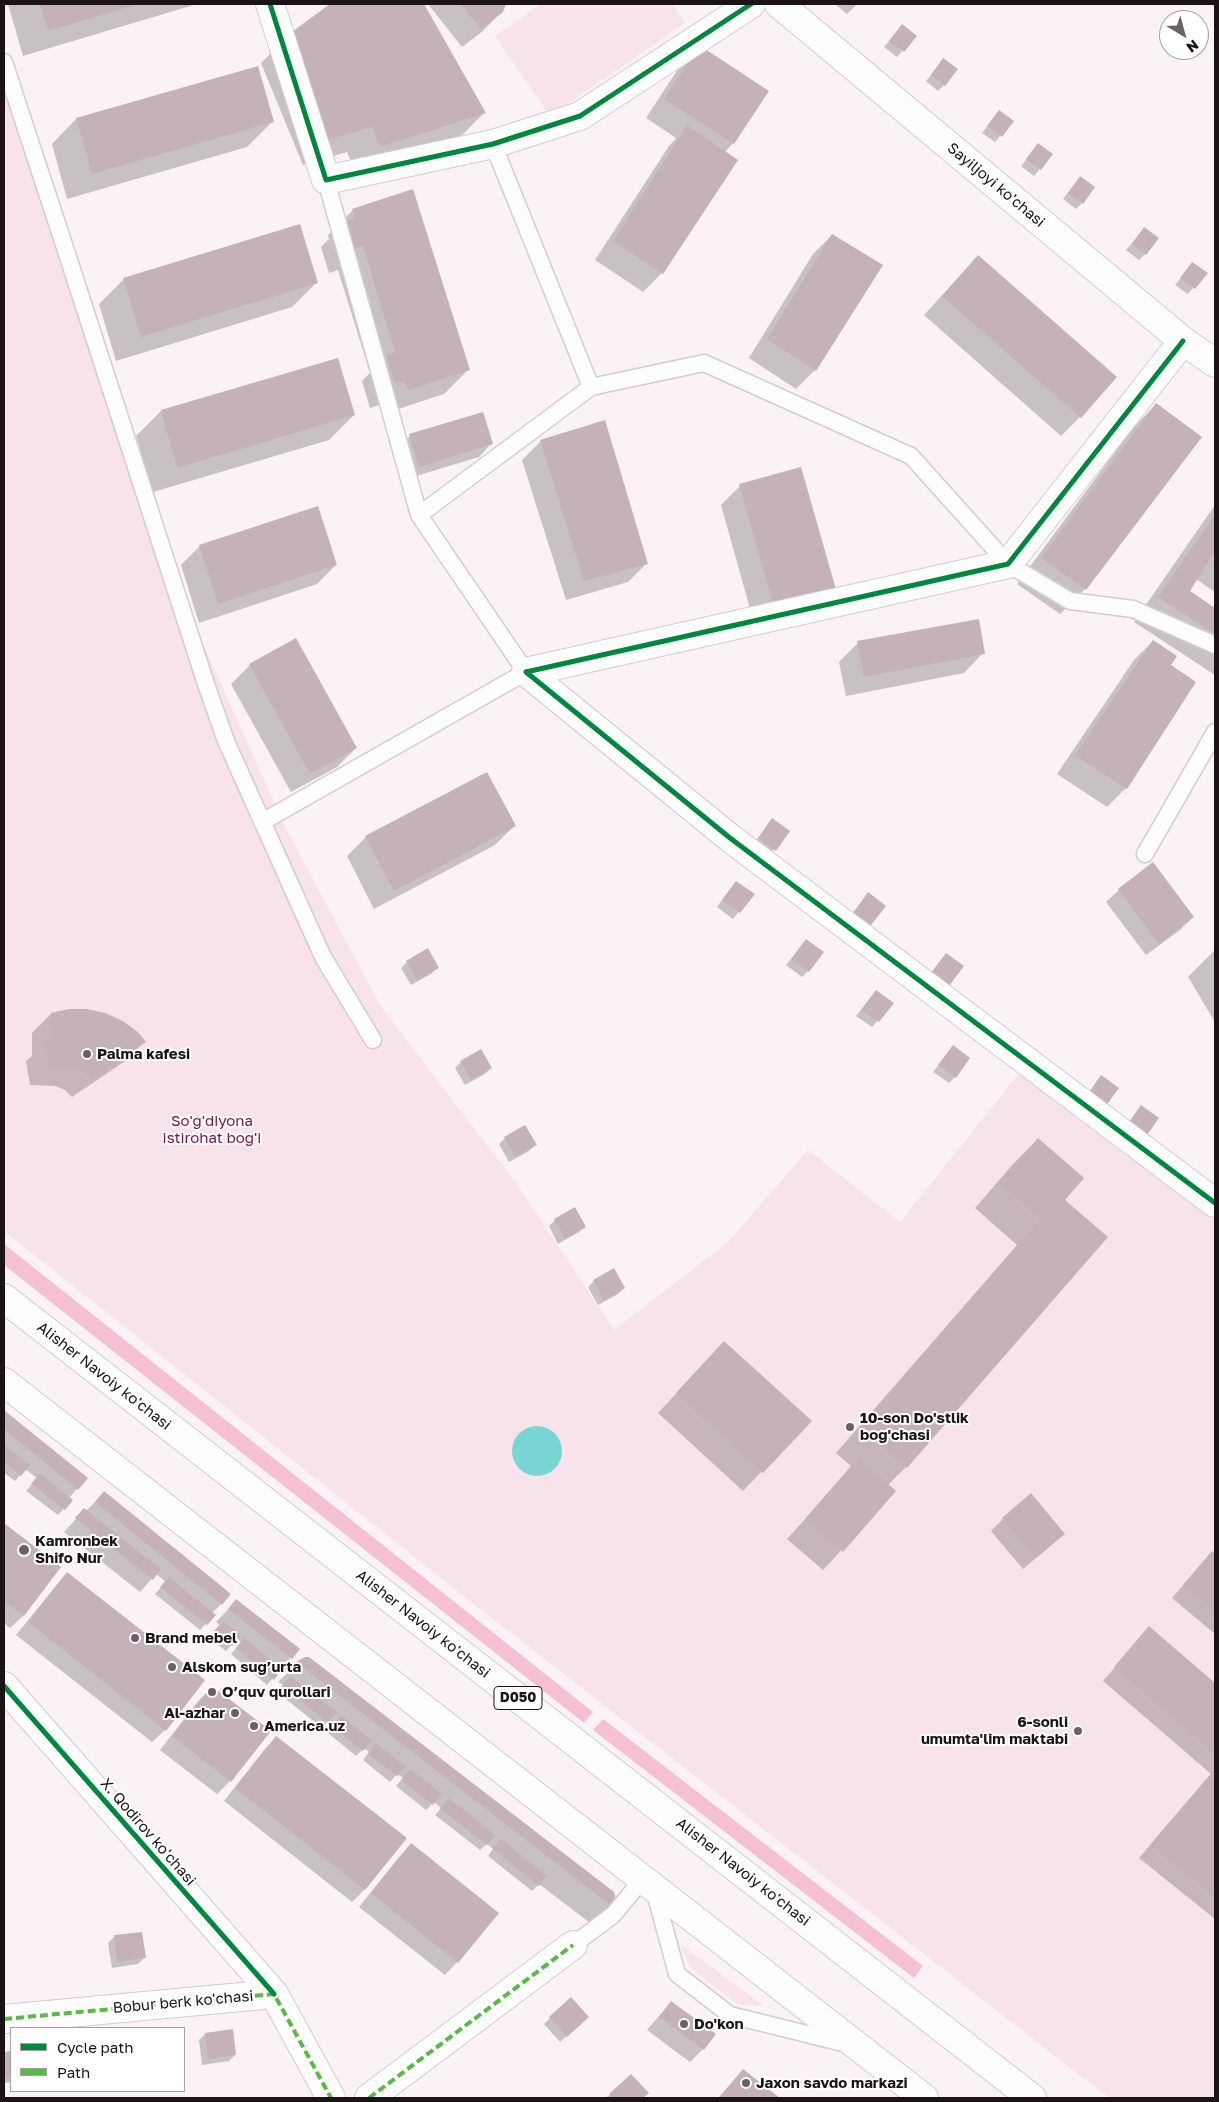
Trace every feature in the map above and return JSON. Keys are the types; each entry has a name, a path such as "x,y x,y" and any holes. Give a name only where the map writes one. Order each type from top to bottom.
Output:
{"street":[{"path":"270,4 326,180 494,144 580,116 751,4"},
{"name":"Sayiljoyi ko'chasi","path":"779,4 1183,341 1215,363"},
{"path":"526,672 1008,564 1183,341"},
{"path":"526,672 730,838 1215,1203"},
{"name":"Alisher Navoiy ko'chasi","path":"4,1298 1032,2098"},
{"path":"4,1382 924,2098"},
{"name":"X. Qodirov ko'chasi","path":"4,1686 274,1994"},
{"path":"369,2098 573,1945"},
{"name":"Bobur berk ko'chasi","path":"4,2019 274,1994 331,2098"}],"lane":[{"path":"4,62 226,741 324,957 373,1040"},
{"path":"494,144 591,387"},
{"path":"262,822 526,672 419,515 326,180"},
{"path":"419,515 591,387 704,363 911,456 1008,564 1070,601 1133,609 1215,645"},
{"path":"1145,854 1215,732"},
{"path":"573,1945 613,1915 648,1885 677,1974 730,2015 858,2048"}],"shaded area":[{"path":"1025,1066 1215,1212 1215,2070 614,1330 728,1242 808,1150 900,1222"},
{"path":"4,1244 593,1712 584,1723 4,1265"},
{"path":"603,1719 923,1966 914,1978 593,1730"}],"green space":[{"path":"541,4 672,4 685,23 550,116 495,36"},
{"name":"So'g'diyona istirohat bog'i","path":"4,65 22,110 199,635 287,831 381,1007 513,1179 614,1330 1215,2070 1215,2098 1109,2098 461,1594 4,1231"},
{"path":"1210,1231 1215,1235 1215,1491 1143,1576 1012,1464"},
{"path":"679,1943 764,2006 737,2004 691,1968"}],"water":[{"path":"537,1426 546,1428 557,1437 562,1451 560,1460 551,1471 537,1476 528,1474 517,1465 512,1451 514,1442 523,1431"}],"building":[{"path":"40,4 139,4 48,31"},
{"path":"330,4 424,4 486,113 380,147 372,127 328,140 285,37"},
{"path":"461,4 506,4 503,12 481,29"},
{"path":"902,24 917,36 904,52 889,41"},
{"path":"699,45 769,91 734,144 664,99"},
{"path":"943,58 958,69 945,86 931,75"},
{"path":"258,66 274,122 92,174 76,118"},
{"path":"999,110 1014,121 1002,137 987,126"},
{"path":"687,125 738,160 663,274 613,241"},
{"path":"1038,143 1053,154 1041,170 1026,159"},
{"path":"1080,176 1095,187 1083,204 1068,193"},
{"path":"413,189 470,370 408,390 404,381 395,384 386,355 395,352 363,246 354,249 346,221 355,218 352,209"},
{"path":"300,224 318,283 141,337 123,278"},
{"path":"1144,227 1159,238 1146,255 1132,244"},
{"path":"832,234 883,265 816,371 767,339"},
{"path":"978,255 1117,377 1081,418 942,296"},
{"path":"1192,262 1208,273 1195,289 1180,278"},
{"path":"338,358 355,415 177,468 161,410"},
{"path":"1156,403 1202,437 1086,590 1041,558"},
{"path":"483,412 493,444 419,467 409,434"},
{"path":"605,420 648,564 584,581 540,440"},
{"path":"801,467 837,593 775,611 739,484"},
{"path":"318,506 337,565 218,604 199,545"},
{"path":"1215,514 1215,551 1190,591 1215,608 1215,634 1158,597"},
{"path":"979,619 985,654 864,677 857,641"},
{"path":"296,638 357,748 310,774 249,664"},
{"path":"1153,640 1177,656 1171,665 1196,682 1127,789 1075,755"},
{"path":"487,772 516,826 394,891 365,836"},
{"path":"772,818 790,831 776,851 758,838"},
{"path":"1153,862 1194,917 1159,944 1118,889"},
{"path":"736,881 755,894 740,913 722,900"},
{"path":"868,892 886,906 871,925 854,912"},
{"path":"806,939 824,952 809,972 791,959"},
{"path":"428,948 439,968 417,980 406,961"},
{"path":"946,953 964,966 949,986 931,973"},
{"path":"876,990 894,1003 879,1022 861,1010"},
{"name":"Palma kafesi","path":"69,1009 87,1009 105,1013 123,1021 138,1032 146,1042 91,1079 84,1072 74,1067 49,1067 45,1041 50,1040 51,1013"},
{"path":"953,1045 970,1058 956,1078 938,1065"},
{"path":"481,1049 492,1068 471,1080 460,1061"},
{"path":"1101,1075 1119,1088 1105,1107 1087,1095"},
{"path":"1141,1105 1159,1118 1145,1138 1127,1125"},
{"path":"525,1125 537,1145 515,1157 504,1137"},
{"path":"1038,1138 1084,1178 1065,1200 1108,1237 907,1468 860,1428 1041,1219 999,1183"},
{"path":"575,1207 586,1227 565,1239 554,1219"},
{"path":"614,1268 625,1288 604,1300 593,1280"},
{"path":"724,1341 812,1421 763,1473 676,1393"},
{"path":"5,1411 88,1478 78,1490 4,1429"},
{"path":"4,1445 30,1465 21,1476 4,1462"},
{"path":"858,1458 896,1491 843,1552 805,1519"},
{"path":"40,1473 73,1500 65,1510 31,1484"},
{"path":"104,1491 231,1594 222,1605 95,1502"},
{"path":"1031,1493 1065,1534 1036,1558 1002,1518"},
{"path":"84,1508 161,1569 153,1580 75,1518"},
{"path":"4,1523 61,1567 24,1616 4,1601"},
{"path":"1212,1551 1215,1554 1215,1611 1183,1585"},
{"path":"67,1572 205,1680 166,1731 28,1622"},
{"path":"169,1577 216,1615 207,1625 160,1587"},
{"path":"236,1599 300,1649 292,1659 228,1609"},
{"path":"223,1621 241,1635 233,1646 214,1631"},
{"path":"1149,1626 1215,1683 1215,1754 1114,1667"},
{"path":"244,1638 282,1669 274,1680 236,1648"},
{"path":"309,1657 614,1892 616,1900 614,1908 296,1662"},
{"path":"290,1676 337,1712 328,1723 282,1686"},
{"path":"212,1686 271,1731 231,1782 172,1736"},
{"path":"341,1716 372,1740 363,1751 333,1727"},
{"path":"276,1736 407,1838 365,1890 235,1788"},
{"path":"376,1743 406,1766 397,1776 368,1754"},
{"path":"410,1769 442,1794 433,1805 401,1780"},
{"path":"1215,1769 1215,1897 1150,1845"},
{"path":"449,1798 496,1835 487,1845 440,1809"},
{"path":"501,1839 547,1876 539,1886 493,1849"},
{"path":"411,1843 499,1913 458,1963 371,1893"},
{"path":"142,1932 146,1958 117,1962 114,1935"},
{"path":"571,1997 589,2017 567,2037 549,2017"},
{"path":"671,2001 716,2034 704,2050 659,2017"},
{"path":"233,2029 236,2055 208,2059 205,2033"},
{"path":"10,2051 10,2078 4,2079 4,2052"},
{"name":"Jaxon savdo markazi","path":"743,2069 780,2098 719,2098"},
{"path":"631,2074 649,2093 643,2098 614,2098 609,2094"}],"marked path":[{"path":"369,2098 573,1945"},
{"path":"4,2019 274,1994 331,2098"}],"cycle path":[{"path":"270,4 326,180 493,144 580,116 751,4"},
{"path":"526,672 1008,564 1183,341"},
{"path":"526,672 730,838 1215,1203"},
{"path":"4,1686 274,1994"}],"place":[{"name":"Palma kafesi","path":"87,1054"},
{"name":"10-son Do'stlik bog'chasi","path":"850,1427"},
{"name":"Kamronbek Shifo Nur","path":"24,1550"},
{"name":"Brand mebel","path":"135,1638"},
{"name":"Alskom sug’urta","path":"172,1667"},
{"name":"O’quv qurollari","path":"212,1692"},
{"name":"Al-azhar","path":"235,1713"},
{"name":"America.uz","path":"254,1726"},
{"name":"6-sonli umumta'lim maktabi","path":"1078,1731"},
{"name":"Do'kon","path":"684,2024"},
{"name":"Jaxon savdo markazi","path":"746,2083"}]}
